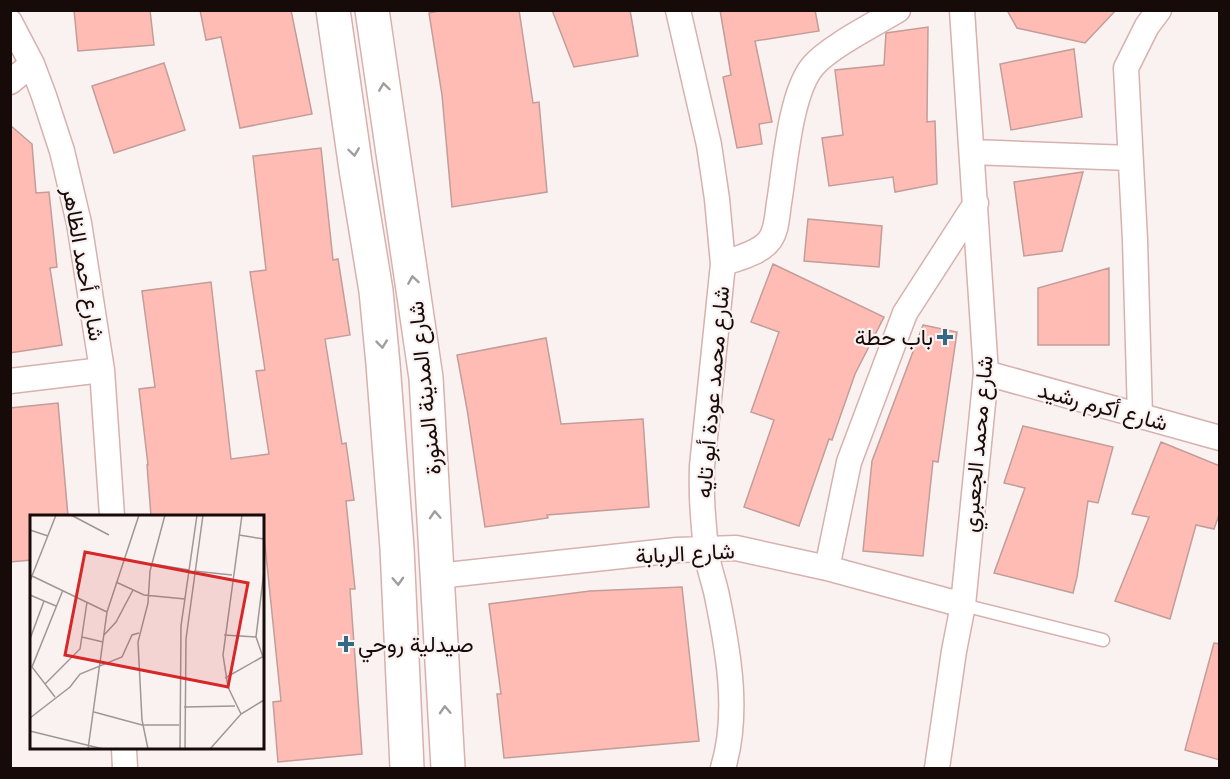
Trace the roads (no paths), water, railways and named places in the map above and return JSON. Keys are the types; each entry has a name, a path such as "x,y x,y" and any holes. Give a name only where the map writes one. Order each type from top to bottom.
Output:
{"main road":[{"name":"شارع المدينة المنورة","path":"333,10 376,291 397,548 407,768"},
{"name":"شارع المدينة المنورة","path":"372,10 426,378 448,768"}],"street":[{"name":"شارع محمد عودة أبو تايه","path":"678,10 709,145 723,264 702,466 701,499 706,548 727,650 731,729 723,768"},
{"name":"شارع محمد عودة أبو تايه","path":"723,264 761,248 770,241 777,219 794,110 801,87 813,66 825,54 898,10"},
{"name":"شارع محمد الجعبري","path":"937,768 963,605 986,374 962,10"},
{"path":"1140,416 1135,240 1126,68 1147,26 1159,10"},
{"name":"شارع أحمد الظاهر","path":"10,22 32,64 44,96 65,162 79,223 102,370 112,515"},
{"path":"10,82 32,64"},
{"path":"972,152 1130,158"},
{"path":"827,568 849,462 905,313 976,203"},
{"path":"10,381 102,370"},
{"name":"شارع أكرم رشيد","path":"986,374 1220,438"},
{"name":"شارع الربابة","path":"438,576 706,548 736,548 827,568 963,605"},
{"path":"124,749 126,768"}],"lane":[{"path":"963,605 1103,640"}],"place":[{"name":"باب حطة","path":"945,337"},
{"name":"صيدلية روحي","path":"346,644"}]}
